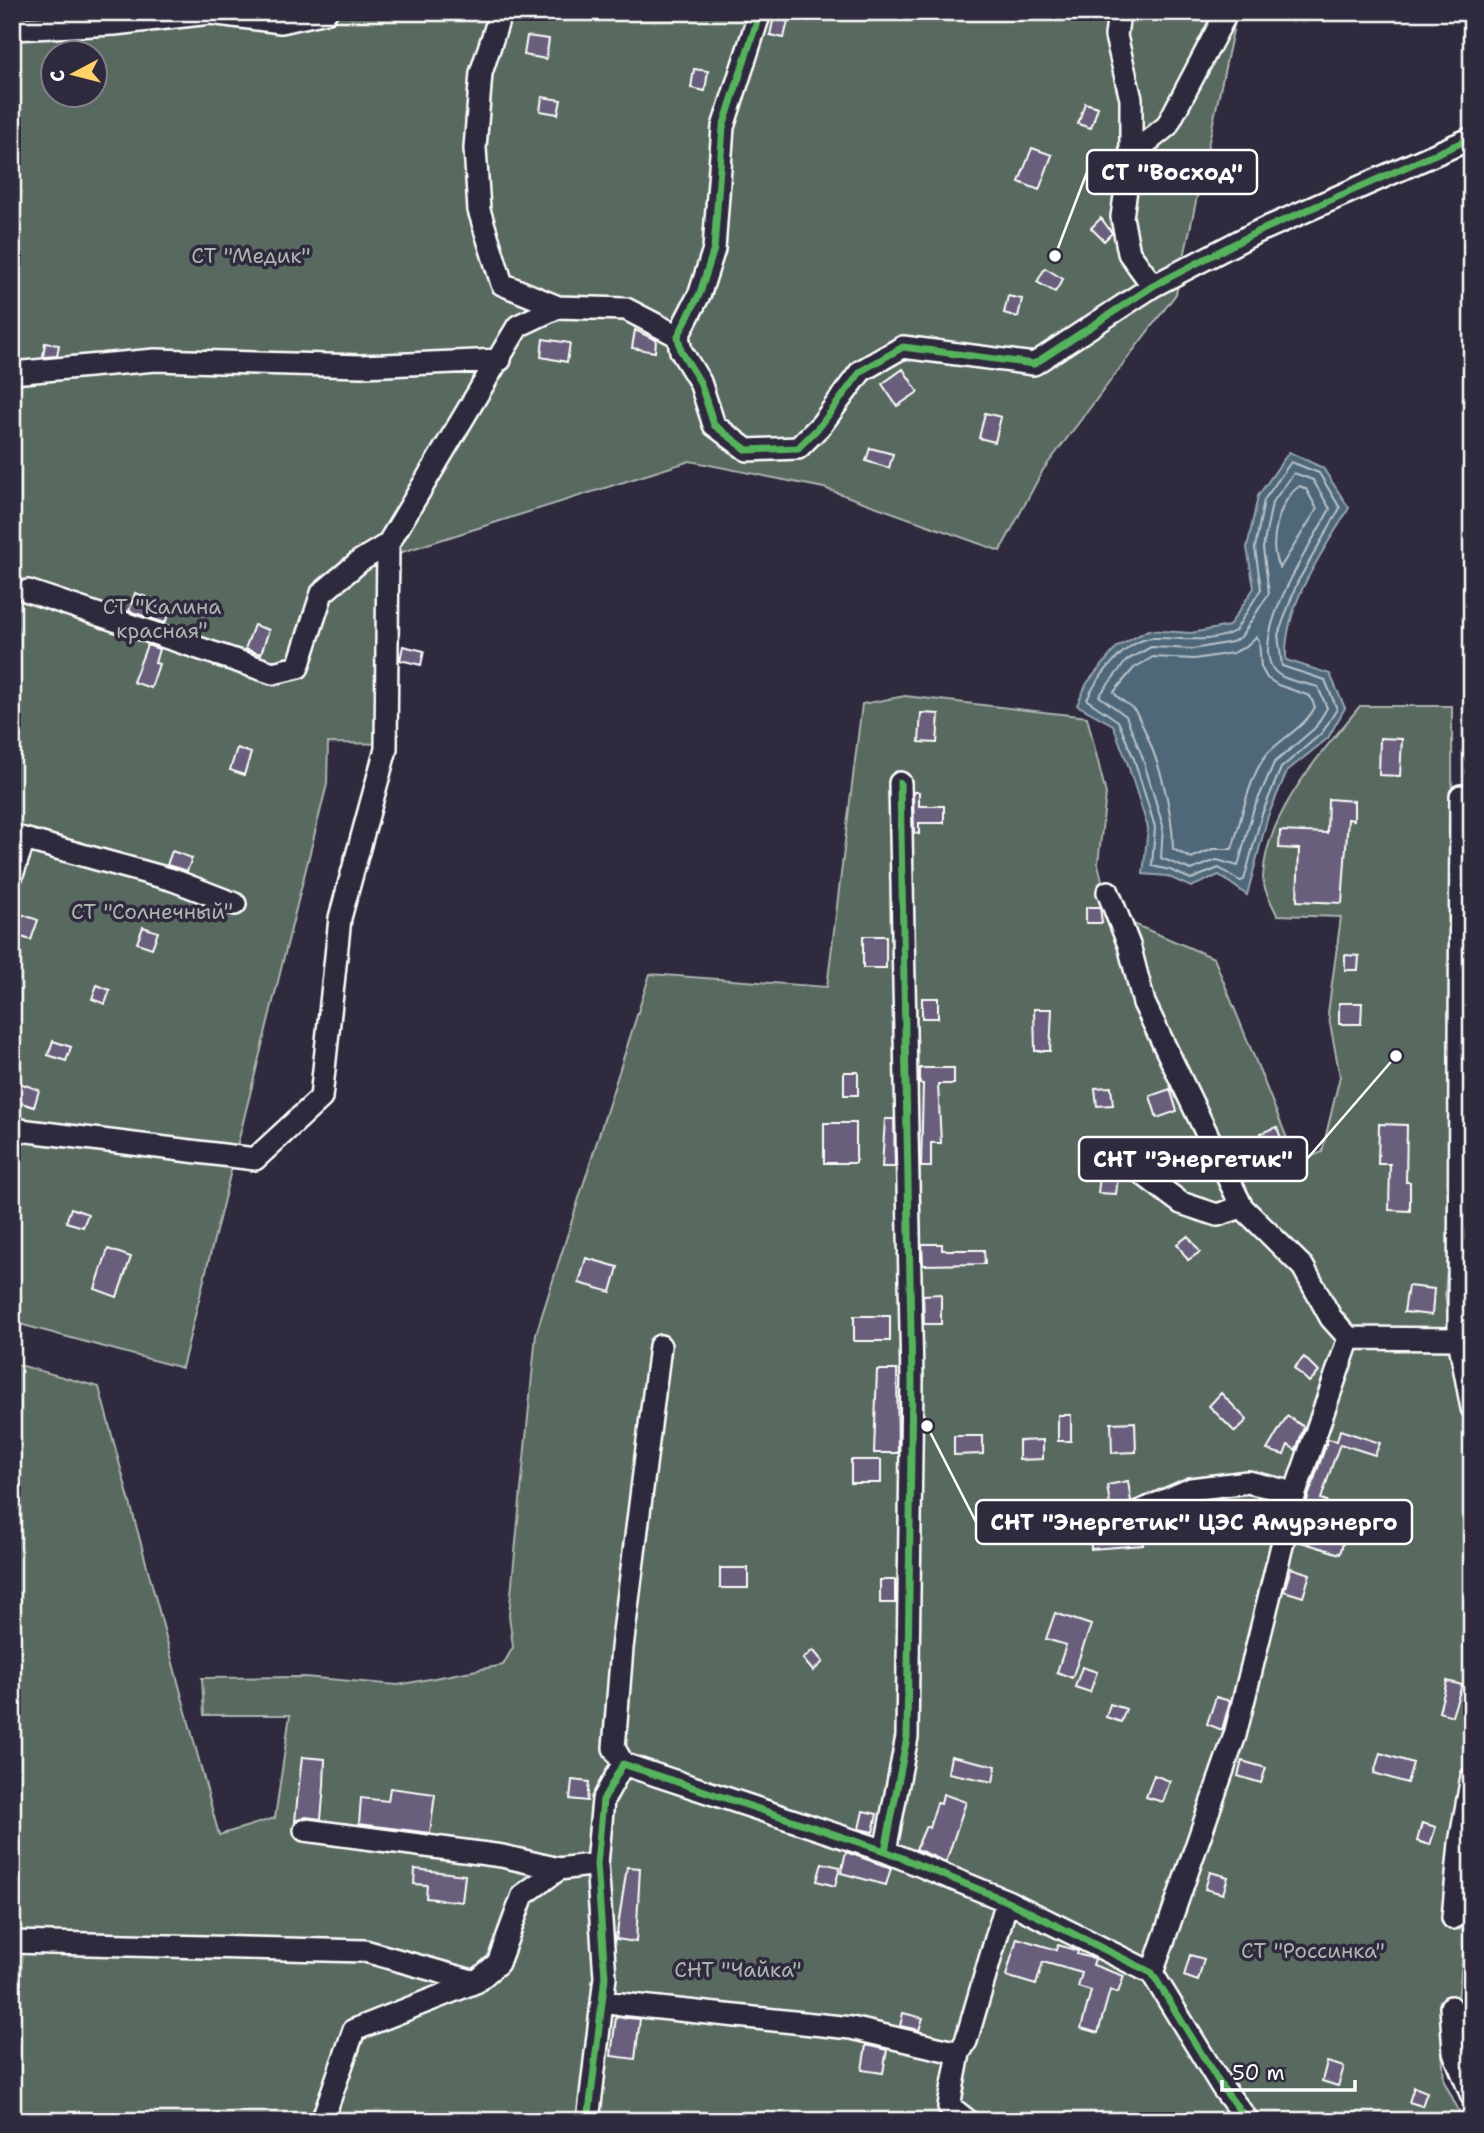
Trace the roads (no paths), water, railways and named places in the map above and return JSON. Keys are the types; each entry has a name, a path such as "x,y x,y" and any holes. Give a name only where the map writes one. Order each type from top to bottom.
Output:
{"street":[{"path":"12,29 114,24 210,13 281,22 326,12"},
{"path":"501,12 481,73 475,148 479,210 502,284 558,307 626,309 678,336"},
{"path":"760,12 723,127 714,249 700,293 678,336 681,351 701,382 714,425 747,450 798,448 821,425 861,372 903,347 1034,364 1153,286 1255,233 1472,138"},
{"path":"1119,12 1116,36 1131,99 1131,155 1122,217 1129,253 1153,286"},
{"path":"1131,155 1167,126 1227,12"},
{"path":"28,591 273,673 298,667 322,593 360,561 388,544 518,326 558,307"},
{"path":"12,373 155,360 362,366 500,360"},
{"path":"12,1129 255,1159 321,1098 340,918 386,749 388,544"},
{"path":"885,1852 907,1738 912,1380 900,783"},
{"path":"1461,796 1460,1339 1472,1408"},
{"path":"12,875 18,837 173,880 235,904"},
{"path":"1108,892 1129,945 1144,1003 1242,1207 1303,1267 1331,1318 1349,1338 1460,1339"},
{"path":"1144,1175 1181,1203 1217,1215 1242,1207"},
{"path":"1152,1973 1235,1735 1294,1493 1349,1338"},
{"path":"660,1346 622,1648 614,1748 623,1764 885,1852 1007,1901 1152,1973 1222,2087 1248,2121"},
{"path":"1134,1514 1191,1489 1248,1482 1294,1493"},
{"path":"588,2121 605,1977 597,1864 603,1800 623,1764"},
{"path":"1453,1918 1460,1843 1472,1777"},
{"path":"305,1830 502,1856 559,1869 597,1864"},
{"path":"322,2121 354,2030 476,1982 498,1963 523,1895 559,1869"},
{"path":"968,2121 949,2106 959,2053 966,2041 1007,1901"},
{"path":"12,1942 365,1951 476,1982"},
{"path":"603,2002 851,2028 959,2053"},
{"path":"1451,2007 1454,2052 1472,2096"}],"water":[{"path":"1289,452 1323,468 1349,508 1316,562 1298,600 1287,639 1286,660 1330,674 1345,708 1328,738 1287,771 1268,816 1247,895 1219,875 1191,887 1167,876 1143,874 1148,828 1113,725 1077,705 1087,683 1117,647 1148,630 1191,633 1229,626 1254,588 1247,548 1258,496"}],"place":[{"name":"СТ \"Восход\"","path":"1055,256"},
{"name":"СНТ \"Энергетик\"","path":"1396,1056"},
{"name":"СНТ \"Энергетик\" ЦЭС Амурэнерго","path":"927,1426"}],"park label":[{"name":"СТ \"Медик\"","path":"251,256"},
{"name":"СТ \"Калина красная\"","path":"162,619"},
{"name":"СТ \"Солнечный\"","path":"152,912"},
{"name":"СТ \"Россинка\"","path":"1313,1951"},
{"name":"СНТ \"Чайка\"","path":"738,1970"}]}
